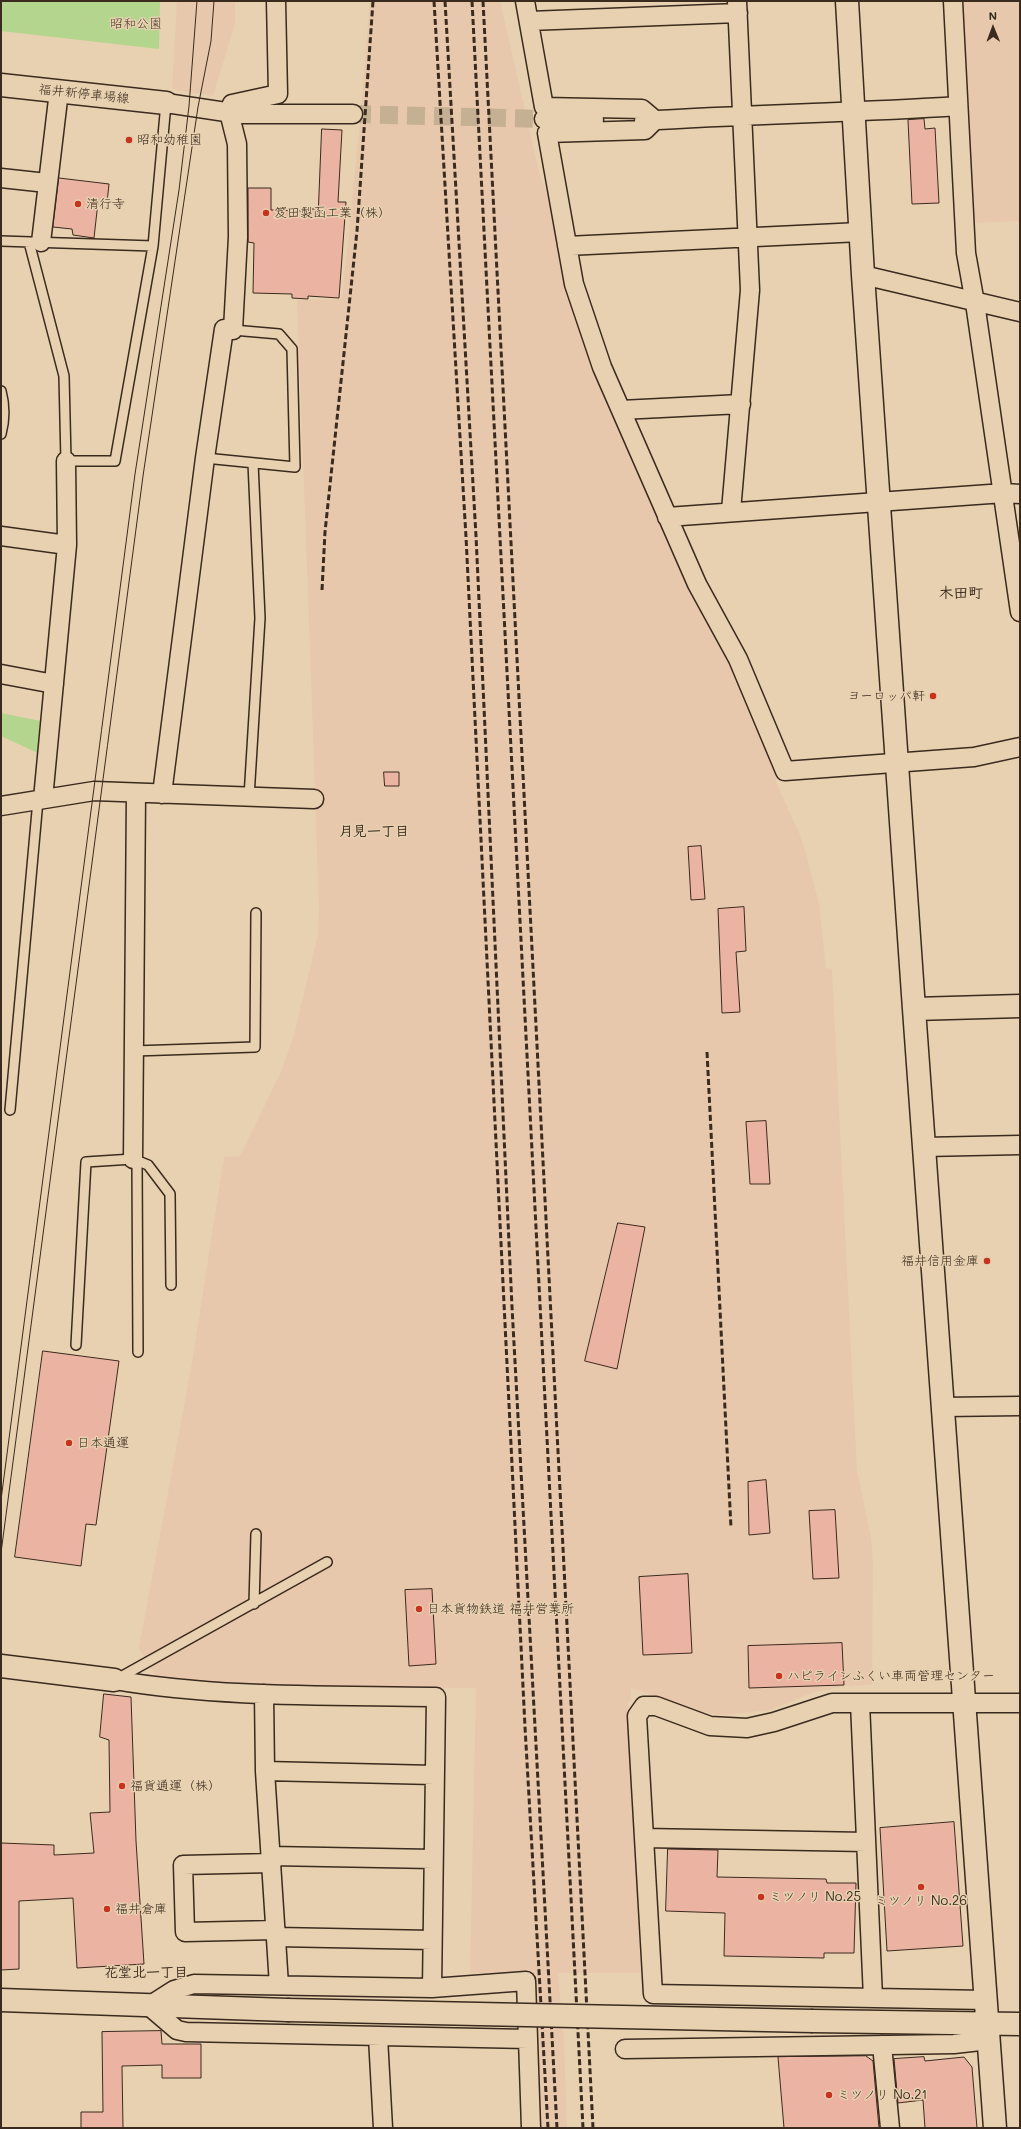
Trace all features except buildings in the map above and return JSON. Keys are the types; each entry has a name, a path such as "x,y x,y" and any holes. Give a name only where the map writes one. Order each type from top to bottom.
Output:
{"street":[{"path":"162,794 205,458 224,329 233,330 238,237 237,144 229,112 232,104 278,94 276,1"},
{"path":"525,1 544,107 642,109 656,120"},
{"path":"847,1 852,113 914,1009 995,2128"},
{"path":"953,1 966,253 1012,494 1020,612"},
{"path":"529,20 738,7 750,290 731,511"},
{"name":"福井新停車場線","path":"1,85 166,103"},
{"path":"35,242 47,183 59,91"},
{"path":"166,103 239,114 352,114"},
{"path":"544,119 656,120 743,115 852,113 958,106"},
{"path":"656,120 645,130 547,133 574,284 602,367 697,584 738,659 785,772 974,757 1020,747"},
{"path":"1,178 47,183"},
{"path":"567,246 860,232"},
{"path":"863,275 975,303 1020,312"},
{"path":"621,410 741,404"},
{"path":"40,800 54,684 67,546 66,461"},
{"path":"667,517 731,511 1012,494"},
{"path":"1,536 67,546"},
{"path":"1,674 54,684"},
{"path":"1,806 94,791 314,799"},
{"path":"135,1160 134,1052 136,793"},
{"path":"914,1009 1020,1006"},
{"path":"924,1147 1020,1145"},
{"path":"943,1407 1020,1406"},
{"path":"1,1666 114,1680 161,1688 264,1694 436,1697 432,1988"},
{"path":"264,1694 265,1771 277,1934 279,1985"},
{"path":"986,2000 653,1994 637,1716 644,1706 656,1706 710,1726 741,1728 767,1724 832,1703 1020,1703"},
{"path":"860,1703 873,1998"},
{"path":"265,1771 434,1775"},
{"path":"644,1838 866,1842"},
{"path":"432,1940 185,1932 183,1865 271,1859 433,1859"},
{"path":"149,2006 174,1990 189,1985 432,1988 526,1981 530,2128"},
{"path":"1,2000 287,2010 813,2021 988,2032"},
{"path":"149,2006 177,2030 186,2032 528,2039"},
{"path":"625,2049 954,2044 988,2032 1020,2024"},
{"path":"378,2037 383,2128"},
{"path":"882,2045 890,2128"}],"lane":[{"path":"35,242 64,376 66,461 115,461 153,246 166,103"},
{"path":"1,241 153,246"},
{"path":"205,458 295,467 292,349 279,334 233,330"},
{"path":"1,391 4,403 4,423 1,434"},
{"path":"249,797 260,618 253,463"},
{"path":"10,1110 40,800"},
{"path":"134,1052 255,1046 256,913"},
{"path":"135,1160 138,1352"},
{"path":"76,1345 86,1162 135,1160 148,1165 170,1194 171,1285"},
{"path":"254,1604 256,1534"},
{"path":"114,1680 254,1604 327,1562"}],"shaded area":[{"path":"177,1 235,1 235,24 213,96 172,89"},
{"path":"370,1 500,1 540,176 553,207 598,377 657,516 696,599 730,660 778,778 775,780 801,837 806,854 819,904 826,968 832,969 857,1470 871,1538 873,1561 872,1685 845,1686 812,1693 770,1710 720,1715 705,1712 631,1688 631,1701 628,1701 641,1973 558,1973 564,2041 567,2128 540,2128 531,1972 470,1973 476,1688 288,1687 159,1681 139,1648 192,1363 224,1157 240,1156 281,1072 294,1035 318,935 319,909 297,300 342,299 360,122"},
{"path":"962,1 1020,1 1020,221 972,223"}],"green space":[{"name":"昭和公園","path":"1,1 160,1 159,49 1,31"},
{"path":"1,713 46,722 44,756 1,736"}],"tunnel":[{"path":"353,114 544,119"}],"tram line":[{"path":"1,1500 135,474 179,190 189,106 197,1"},
{"path":"1,1553 143,476 198,107 211,41 214,1"}],"railway":[{"path":"322,590 325,532 357,231 373,1"},
{"path":"434,1 466,537 525,1727 548,2128"},
{"path":"445,1 476,536 512,1307 557,2128"},
{"path":"472,1 583,2128"},
{"path":"483,1 593,2128"},
{"path":"707,1052 731,1528"}],"place":[{"name":"昭和幼稚園","path":"129,140"},
{"name":"清行寺","path":"78,204"},
{"name":"笈田製函工業（株）","path":"266,213"},
{"name":"ヨーロッパ軒","path":"933,696"},
{"name":"福井信用金庫","path":"987,1261"},
{"name":"日本通運","path":"69,1443"},
{"name":"日本貨物鉄道 福井営業所","path":"419,1609"},
{"name":"ハピラインふくい車両管理センター","path":"779,1676"},
{"name":"福貨通運（株）","path":"122,1786"},
{"name":"ミツノリ No.26","path":"921,1887"},
{"name":"ミツノリ No.25","path":"761,1897"},
{"name":"福井倉庫","path":"107,1909"},
{"name":"ミツノリ No.21","path":"829,2095"}],"district":[{"name":"木田町","path":"961,593"},
{"name":"月見一丁目","path":"374,832"},
{"name":"花堂北一丁目","path":"146,1973"}]}
